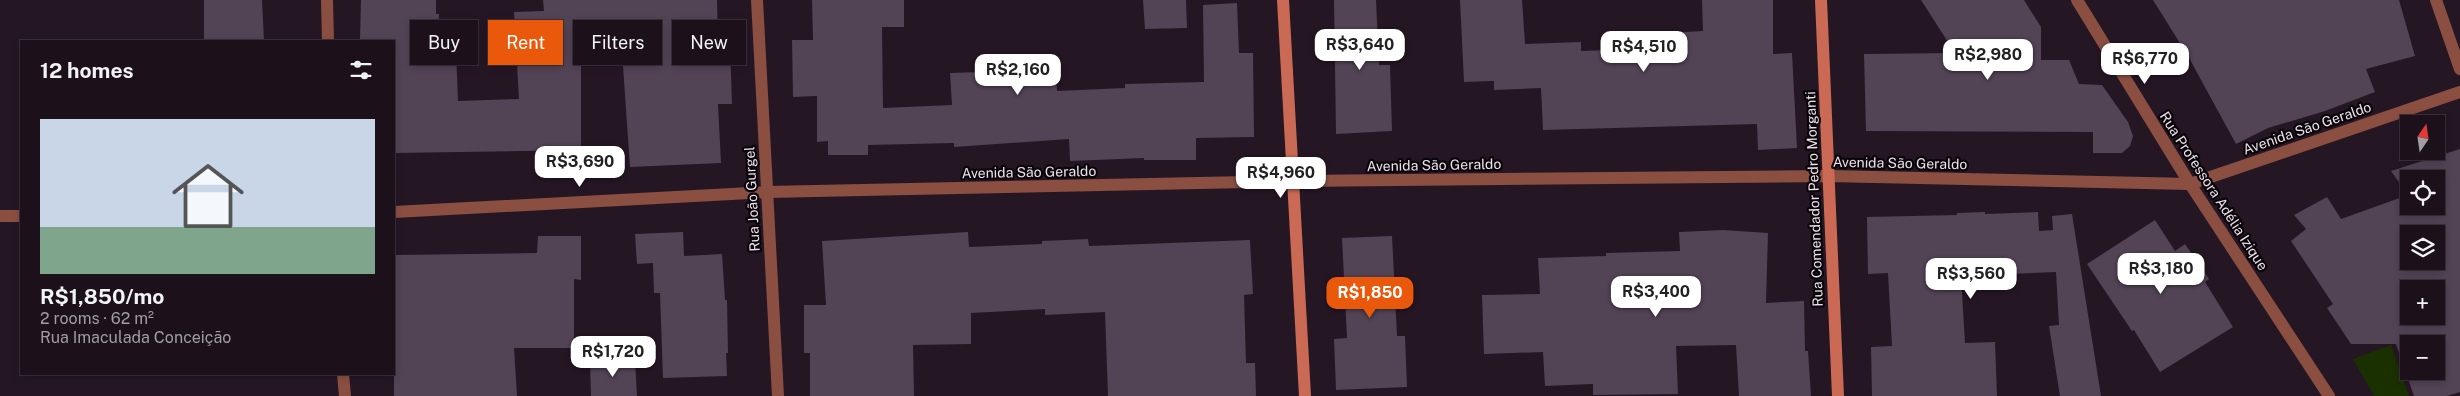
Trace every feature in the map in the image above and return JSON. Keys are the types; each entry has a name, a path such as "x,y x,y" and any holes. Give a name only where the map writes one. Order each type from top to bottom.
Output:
{"street":[{"path":"327,0 328,40"},
{"name":"Rua João Gurgel","path":"757,0 778,396"},
{"path":"1283,0 1305,396"},
{"name":"Rua Comendador Pedro Morganti","path":"1821,0 1838,396"},
{"name":"Rua Professora Adélia Izique","path":"2076,0 2190,184 2329,396"},
{"path":"2436,0 2460,69"},
{"name":"Avenida São Geraldo","path":"395,212 767,192 1294,181 1828,176 2190,184 2460,92"},
{"path":"0,216 20,216"},
{"path":"344,375 345,396"}],"green space":[{"path":"2391,345 2400,370 2400,380 2403,380 2409,396 2374,396 2353,359"}],"building":[{"path":"204,0 262,0 264,40 204,40"},
{"path":"361,0 436,0 436,14 439,14 439,20 410,20 410,65 457,65 458,101 519,99 517,65 563,65 563,20 514,20 514,12 544,11 543,0 717,0 717,20 672,20 672,65 731,65 732,104 718,104 721,163 630,167 623,65 662,65 662,20 573,20 573,65 581,65 581,150 395,153 394,40 360,39"},
{"path":"812,0 904,0 904,27 882,27 883,108 952,105 950,73 1014,71 1013,60 1055,58 1057,91 1125,88 1125,84 1204,82 1203,5 1237,3 1239,53 1253,53 1254,137 1196,138 1196,160 1144,160 1144,158 1070,161 1069,139 954,147 954,143 868,145 868,155 828,155 828,141 817,142 817,96 793,97 792,40 813,40"},
{"path":"1143,0 1186,0 1187,28 1145,29"},
{"path":"1334,0 1376,0 1379,65 1390,65 1392,131 1336,134"},
{"path":"1460,0 1522,0 1525,44 1581,42 1581,51 1668,48 1667,33 1703,31 1702,0 1773,0 1773,54 1792,53 1797,148 1758,150 1757,124 1543,130 1541,88 1494,90 1494,81 1464,82"},
{"path":"1921,0 2024,0 2041,27 2041,60 2069,60 2079,84 2102,85 2128,122 2133,136 2130,146 2122,153 2093,153 2093,132 1866,131 1864,54 1955,53"},
{"path":"2153,0 2399,0 2415,56 2366,69 2375,92 2325,111 2268,128 2236,144 2188,56"},
{"path":"2460,149 2460,392 2447,396 2414,396 2408,380 2445,380 2445,335 2400,335 2400,356 2396,344 2351,344 2327,308 2333,304 2291,241 2306,229 2294,215 2327,197 2341,219 2400,198 2400,215 2445,215 2445,170 2400,170 2400,184 2391,171 2426,160 2445,160 2445,154"},
{"path":"1985,212 1985,214 2038,212 2039,231 2053,230 2052,216 2072,214 2101,396 2060,396 2049,326 2059,325 2056,272 1961,276 1965,343 1995,342 1997,396 1872,396 1871,347 1892,346 1888,273 1868,274 1867,217 1957,215 1957,213"},
{"path":"2155,220 2175,251 2185,244 2209,279 2205,282 2233,327 2160,372 2134,330 2132,331 2087,264"},
{"path":"1723,230 1768,233 1766,303 1804,301 1805,351 1808,351 1811,396 1739,396 1736,345 1676,346 1678,394 1593,395 1593,384 1545,386 1543,352 1484,354 1482,295 1540,294 1538,258 1606,256 1606,253 1680,251 1679,232"},
{"path":"683,232 684,256 722,254 725,300 727,300 727,376 663,378 660,293 654,293 653,263 637,264 635,234"},
{"path":"968,232 969,247 1042,244 1042,241 1088,239 1089,246 1250,240 1253,294 1244,295 1246,363 1255,363 1256,396 1108,396 1105,312 1045,315 1045,309 971,313 971,344 913,345 914,396 810,396 810,353 804,353 804,305 826,305 822,241"},
{"path":"538,236 581,236 581,280 574,279 574,348 514,348 517,396 394,396 395,255 537,253"},
{"path":"1392,236 1397,336 1405,336 1407,387 1336,390 1334,339 1347,338 1342,238"},
{"path":"635,360 637,396 591,396 590,361"}]}
